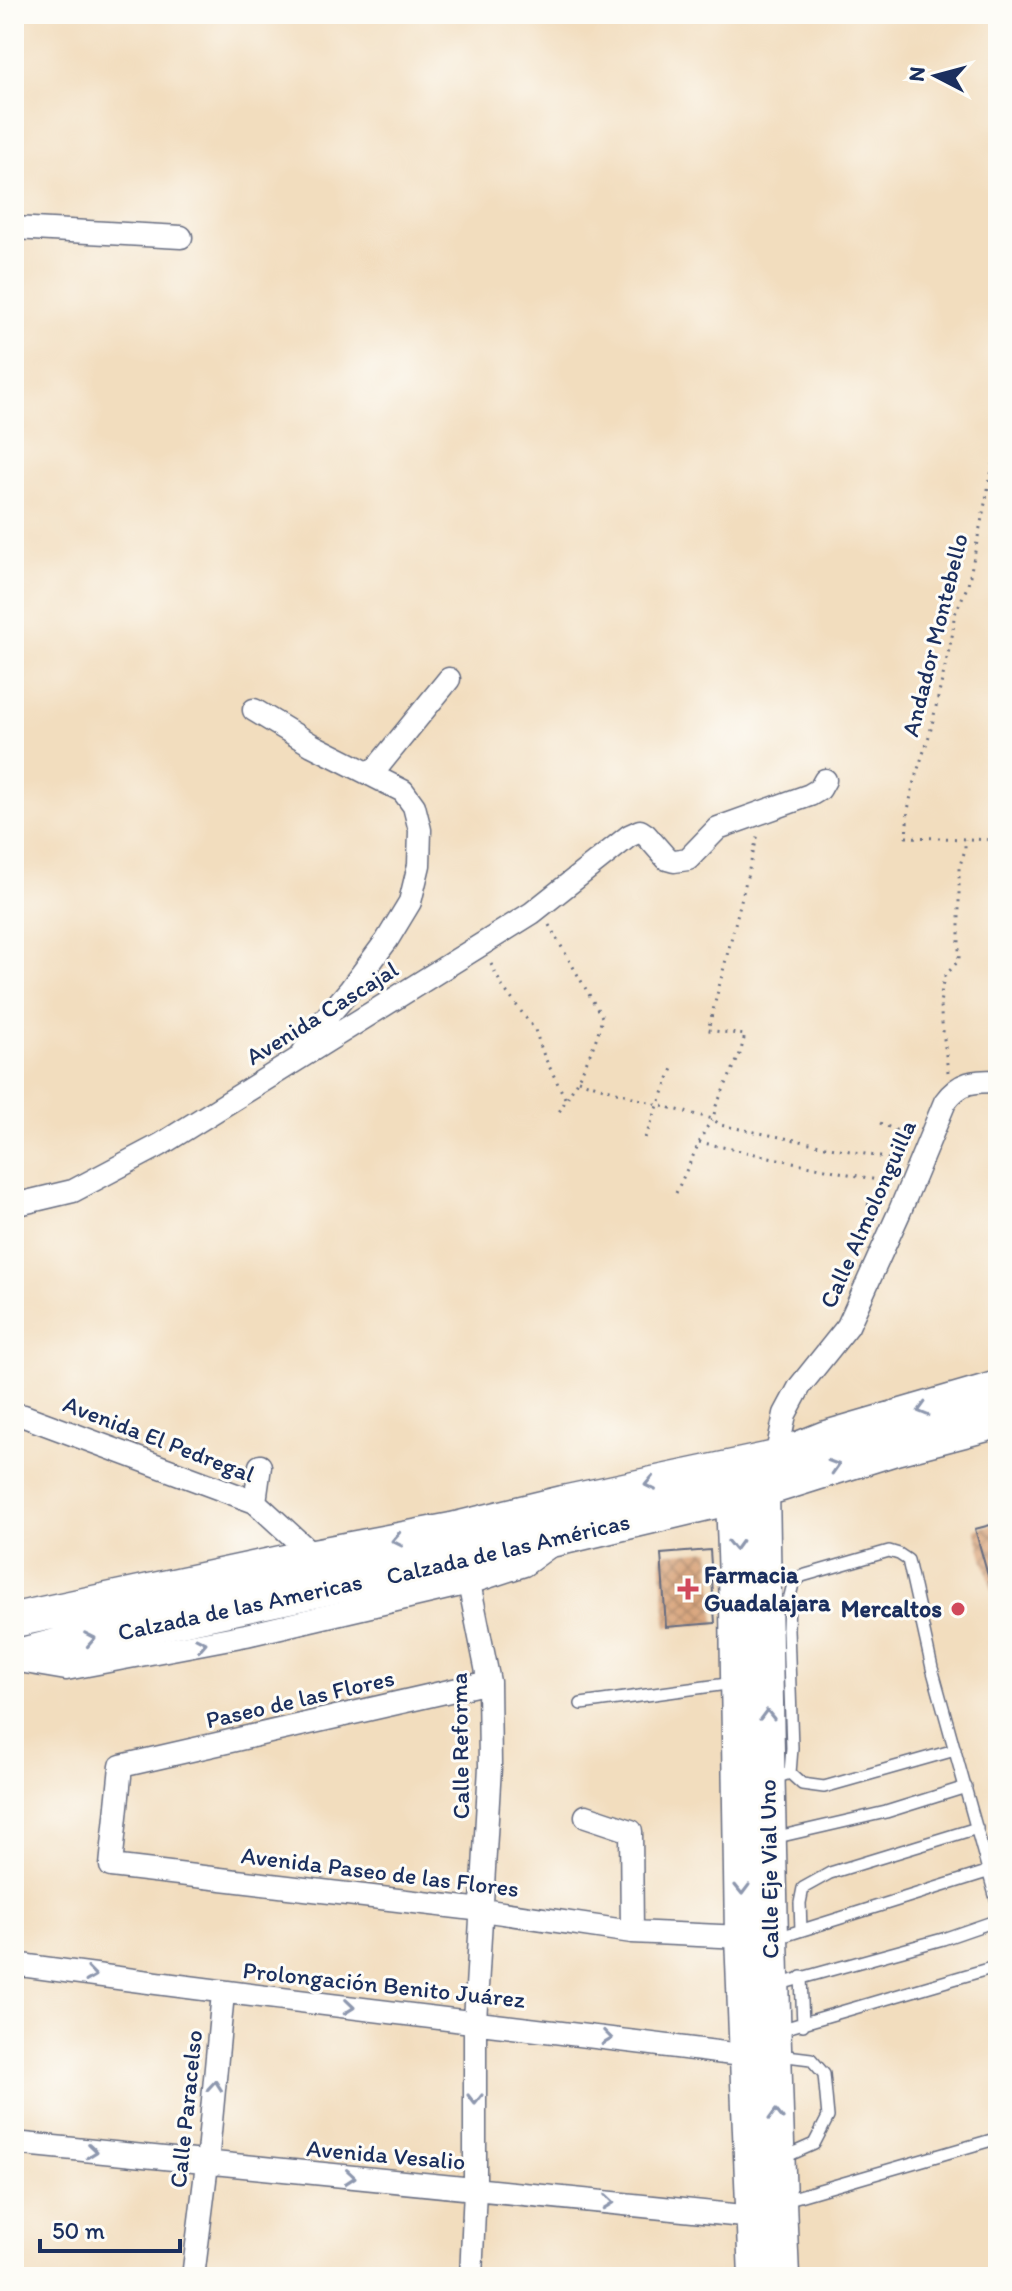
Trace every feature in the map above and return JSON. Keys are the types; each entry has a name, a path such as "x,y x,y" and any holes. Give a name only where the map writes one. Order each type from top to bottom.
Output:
{"main road":[{"name":"Calzada de las Américas","path":"14,1658 64,1644 560,1538 756,1476 826,1438 998,1388"},
{"name":"Calzada de las Américas","path":"14,1620 452,1530 563,1503 756,1476 895,1448 998,1421"},
{"name":"Calle Eje Vial Uno","path":"756,1476 739,1683 756,1840 771,1936 777,2160 765,2209 782,2277"},
{"name":"Calle Eje Vial Uno","path":"756,1476 779,1776 756,1840"},
{"name":"Calle Eje Vial Uno","path":"756,2277 765,2209 775,2042 786,1982 771,1936"}],"street":[{"path":"14,228 181,237"},
{"path":"371,775 449,679"},
{"path":"254,710 312,745 403,791 414,806 420,830 419,865 410,902 387,940 298,1058"},
{"path":"764,811 810,795 820,789 825,780"},
{"name":"Avenida Cascajal","path":"14,1205 73,1191 160,1145 539,908 629,836 640,831 667,859 688,859 718,828 764,811"},
{"path":"953,1091 967,1083 998,1081"},
{"name":"Calle Almolonguilla","path":"756,1476 800,1386 848,1326 945,1102 953,1091"},
{"name":"Avenida El Pedregal","path":"14,1415 24,1416 255,1502 314,1556"},
{"path":"255,1502 260,1466"},
{"name":"Calzada de las Americas","path":"14,1658 66,1669 246,1635 469,1583 524,1565 560,1538"},
{"name":"Calle Reforma","path":"469,1583 489,1682 490,1767 475,2021 475,2189 471,2277"},
{"name":"Paseo de las Flores","path":"121,1766 489,1682"},
{"name":"Avenida Paseo de las Flores","path":"121,1766 111,1866 482,1910 632,1932 771,1936"},
{"path":"586,1816 631,1831 632,1932"},
{"name":"Prolongación Benito Juárez","path":"14,1964 223,1993 475,2021 775,2042"},
{"name":"Calle Paracelso","path":"193,2277 223,1993"},
{"name":"Avenida Vesalio","path":"14,2143 475,2189 765,2209"}],"lane":[{"path":"955,1750 824,1787 779,1776 792,1748 788,1629 793,1584 802,1576 889,1551 908,1560 932,1668 990,1871 998,1906"},
{"path":"581,1704 739,1683"},
{"path":"756,1840 886,1812 966,1787"},
{"path":"771,1936 800,1903 803,1888 830,1873 977,1828"},
{"path":"771,1936 990,1871"},
{"path":"786,1982 943,1939 998,1920"},
{"path":"775,2042 842,2011 998,1966"},
{"path":"775,2042 794,2055 811,2059 824,2074 828,2117 814,2144 777,2160"},
{"path":"765,2209 995,2139"}],"path":[{"name":"Andador Montebello","path":"965,839 906,837 908,810 930,733 954,616 968,585 998,441"},
{"path":"676,1193 713,1119 745,1035 708,1030 764,811"},
{"path":"953,1091 946,1062 940,1006 945,976 959,960 959,868 965,839 998,840"},
{"path":"539,908 602,1017 578,1080 559,1112"},
{"path":"481,945 502,986 535,1030 566,1100"},
{"path":"645,1138 674,1066"},
{"path":"578,1080 713,1119 720,1125 923,1155"},
{"path":"880,1123 923,1155"},
{"path":"699,1142 910,1187"}],"building":[{"path":"998,1523 998,1608 997,1608 975,1529"},
{"name":"Farmacia Guadalajara","path":"710,1550 715,1623 666,1627 661,1554"}],"place":[{"name":"Farmacia Guadalajara","path":"688,1589"},
{"name":"Mercaltos","path":"958,1609"}]}
